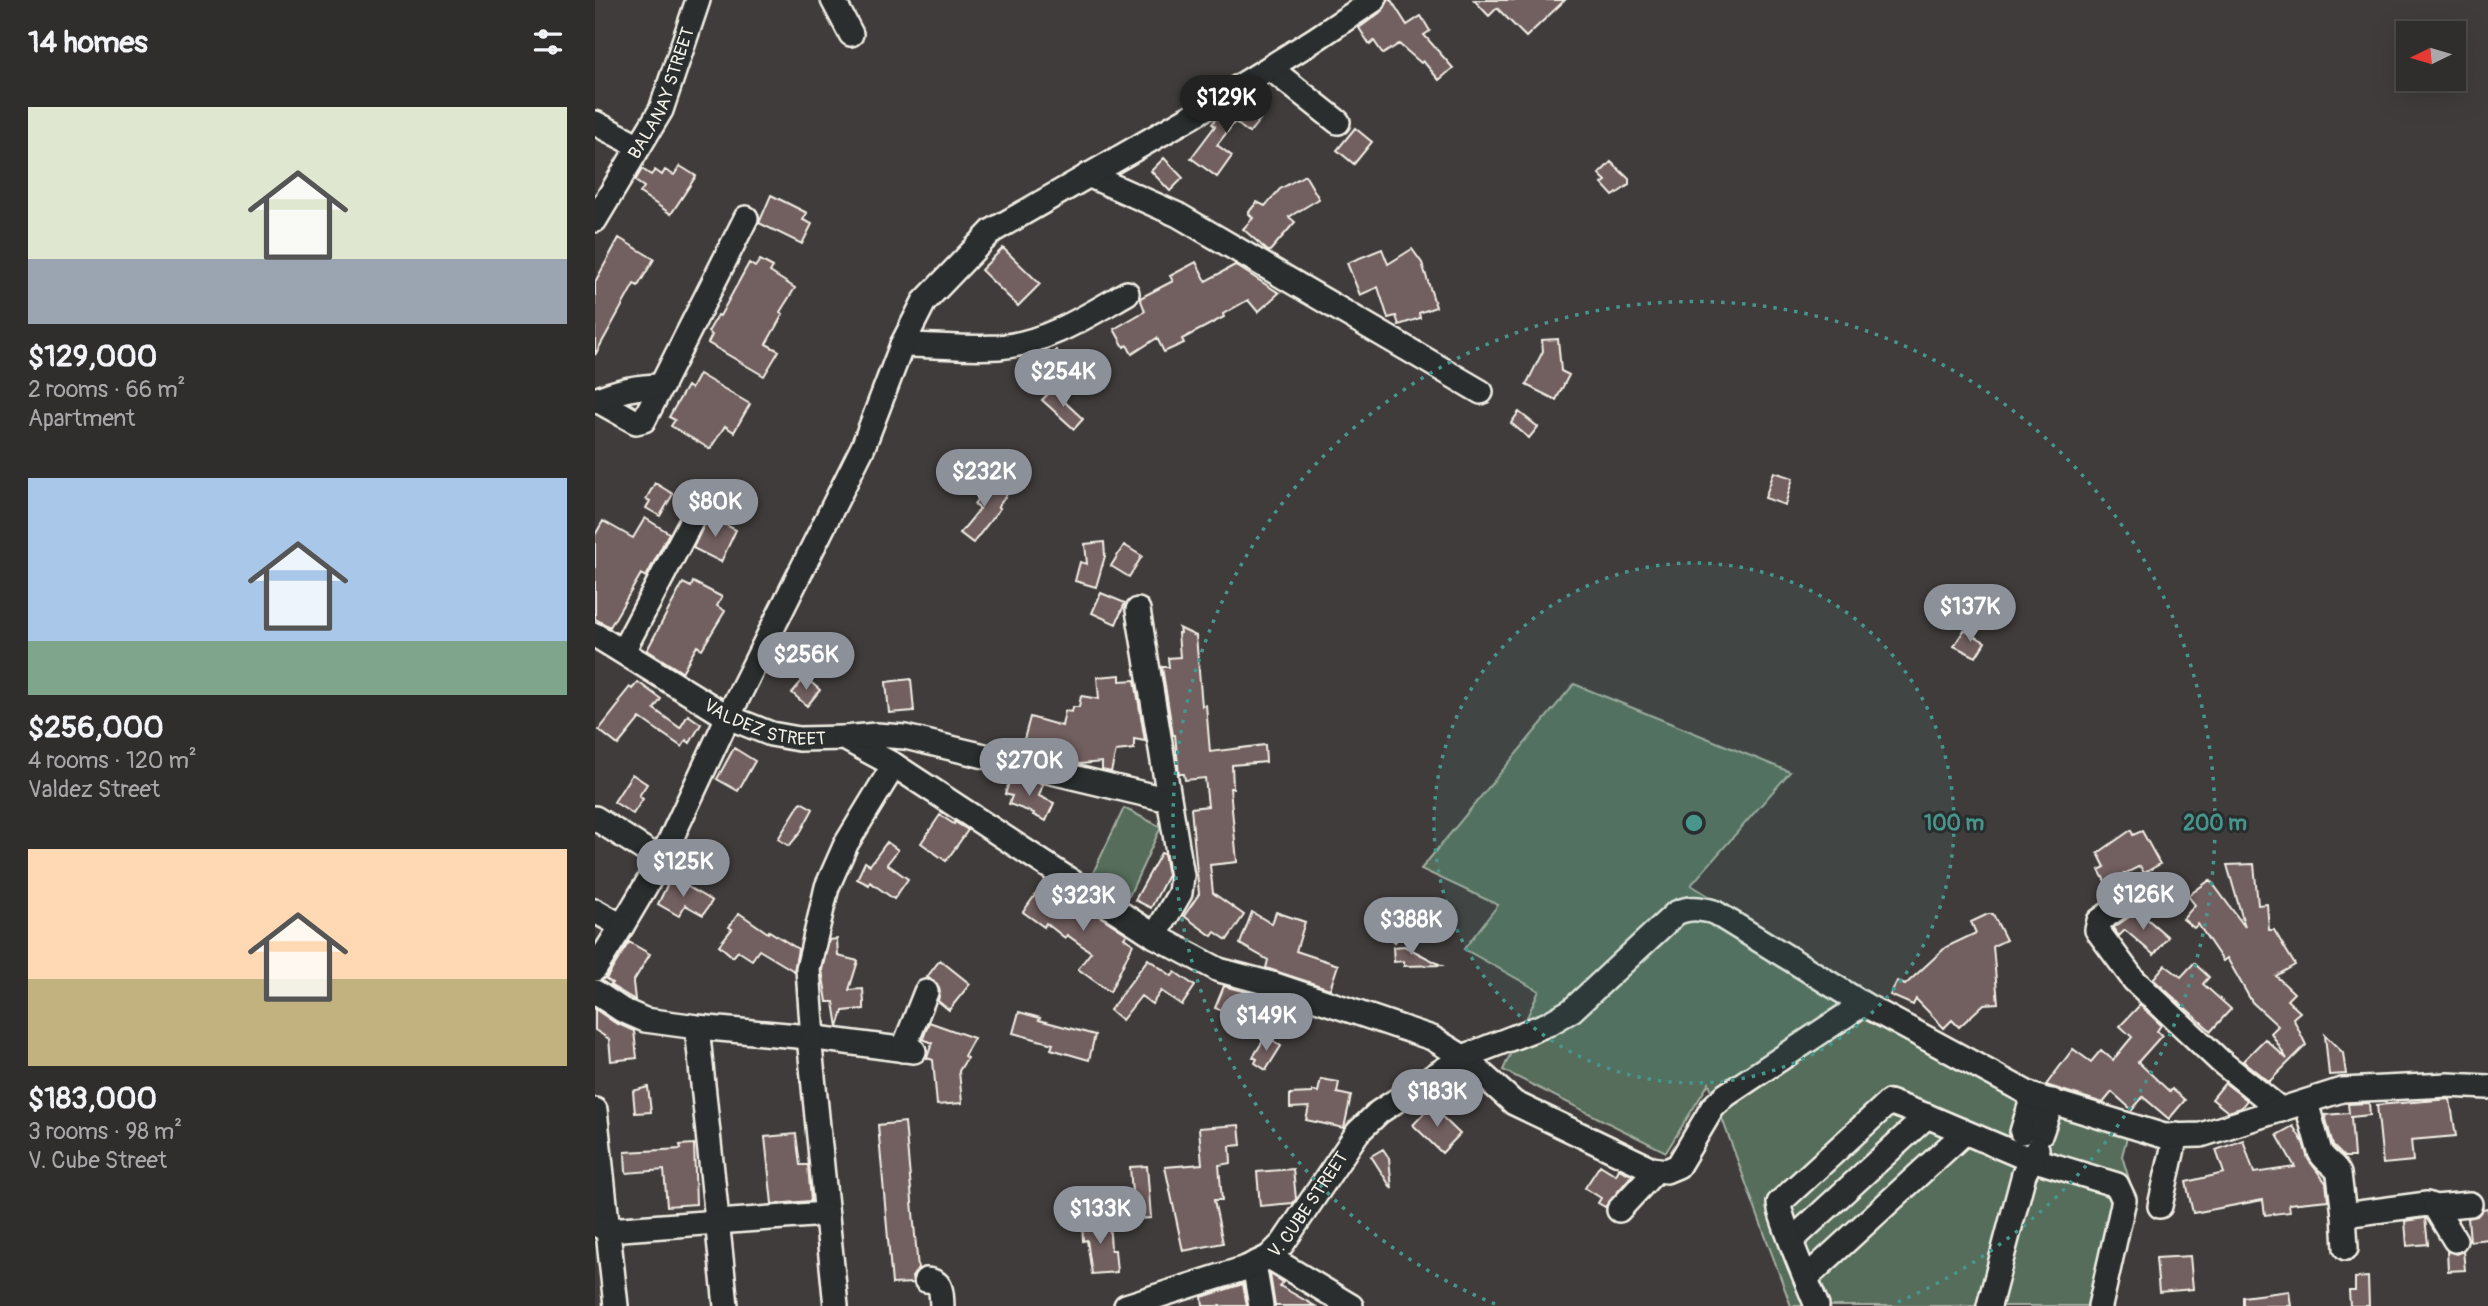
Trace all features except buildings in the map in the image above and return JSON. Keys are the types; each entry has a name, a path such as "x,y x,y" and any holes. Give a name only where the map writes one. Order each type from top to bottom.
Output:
{"street":[{"name":"BALANAY STREET","path":"595,220 661,110 698,0"},
{"path":"833,0 851,34"},
{"path":"595,969 661,860 728,717 863,447 902,345 924,302 992,231 1270,68 1374,0"},
{"path":"1270,68 1338,121"},
{"path":"595,123 639,146"},
{"path":"1088,175 1178,215 1481,392"},
{"path":"595,400 636,422 644,420 746,218"},
{"path":"902,345 999,347 1027,342 1065,329 1127,293"},
{"path":"595,400 617,390 662,386"},
{"path":"623,651 694,516"},
{"path":"1138,610 1182,876 1180,893 1155,936"},
{"name":"VALDEZ STREET","path":"595,635 728,717 771,734 799,739 844,738 894,765 1155,936 1219,970 1272,984 1432,1038 1463,1057 1514,1102 1656,1170"},
{"path":"844,738 876,735 905,737 1169,800"},
{"path":"835,1306 811,1037 808,969 827,887 846,844 894,765"},
{"path":"595,818 661,860"},
{"path":"2134,896 2099,921 2097,930 2134,980 2220,1061 2281,1110"},
{"name":"V. CUBE STREET","path":"1126,1306 1261,1261 1283,1243 1358,1132 1379,1112 1463,1057 1548,1024 1572,1010 1676,913 1688,908 1714,912 1863,1004"},
{"path":"595,911 622,926"},
{"path":"595,992 622,1010 645,1020 811,1037 908,1051 926,992"},
{"path":"1619,1210 1656,1170 1666,1171 1678,1166 1713,1107 1726,1095 1863,1004 2042,1098 2165,1136 2201,1135 2342,1090 2448,1085 2488,1087"},
{"path":"697,1027 726,1306"},
{"path":"1989,1306 2042,1098"},
{"path":"1817,1306 1778,1211 1779,1203 1885,1104 1893,1102 1964,1133 2028,1149 2117,1185 2124,1200 2100,1306"},
{"path":"2306,1102 2320,1153 2337,1168 2339,1174 2346,1248"},
{"path":"595,1110 602,1227 616,1306"},
{"path":"1792,1240 1927,1116"},
{"path":"1806,1279 1964,1133"},
{"path":"2160,1206 2176,1135"},
{"path":"2344,1215 2427,1205 2435,1207 2470,1204"},
{"path":"2435,1207 2455,1240"},
{"path":"602,1227 826,1214"},
{"path":"1261,1306 1261,1261 1351,1306"},
{"path":"926,1280 939,1284 942,1306"}],"green space":[{"path":"1574,684 1790,772 1691,885 1867,994 2022,1080 2101,1105 2092,1126 2127,1137 2122,1156 2136,1202 2109,1306 1791,1306 1709,1083 1666,1152 1503,1070 1539,991 1464,949 1498,905 1421,869"},
{"path":"1124,808 1161,827 1129,896 1091,877"}]}
